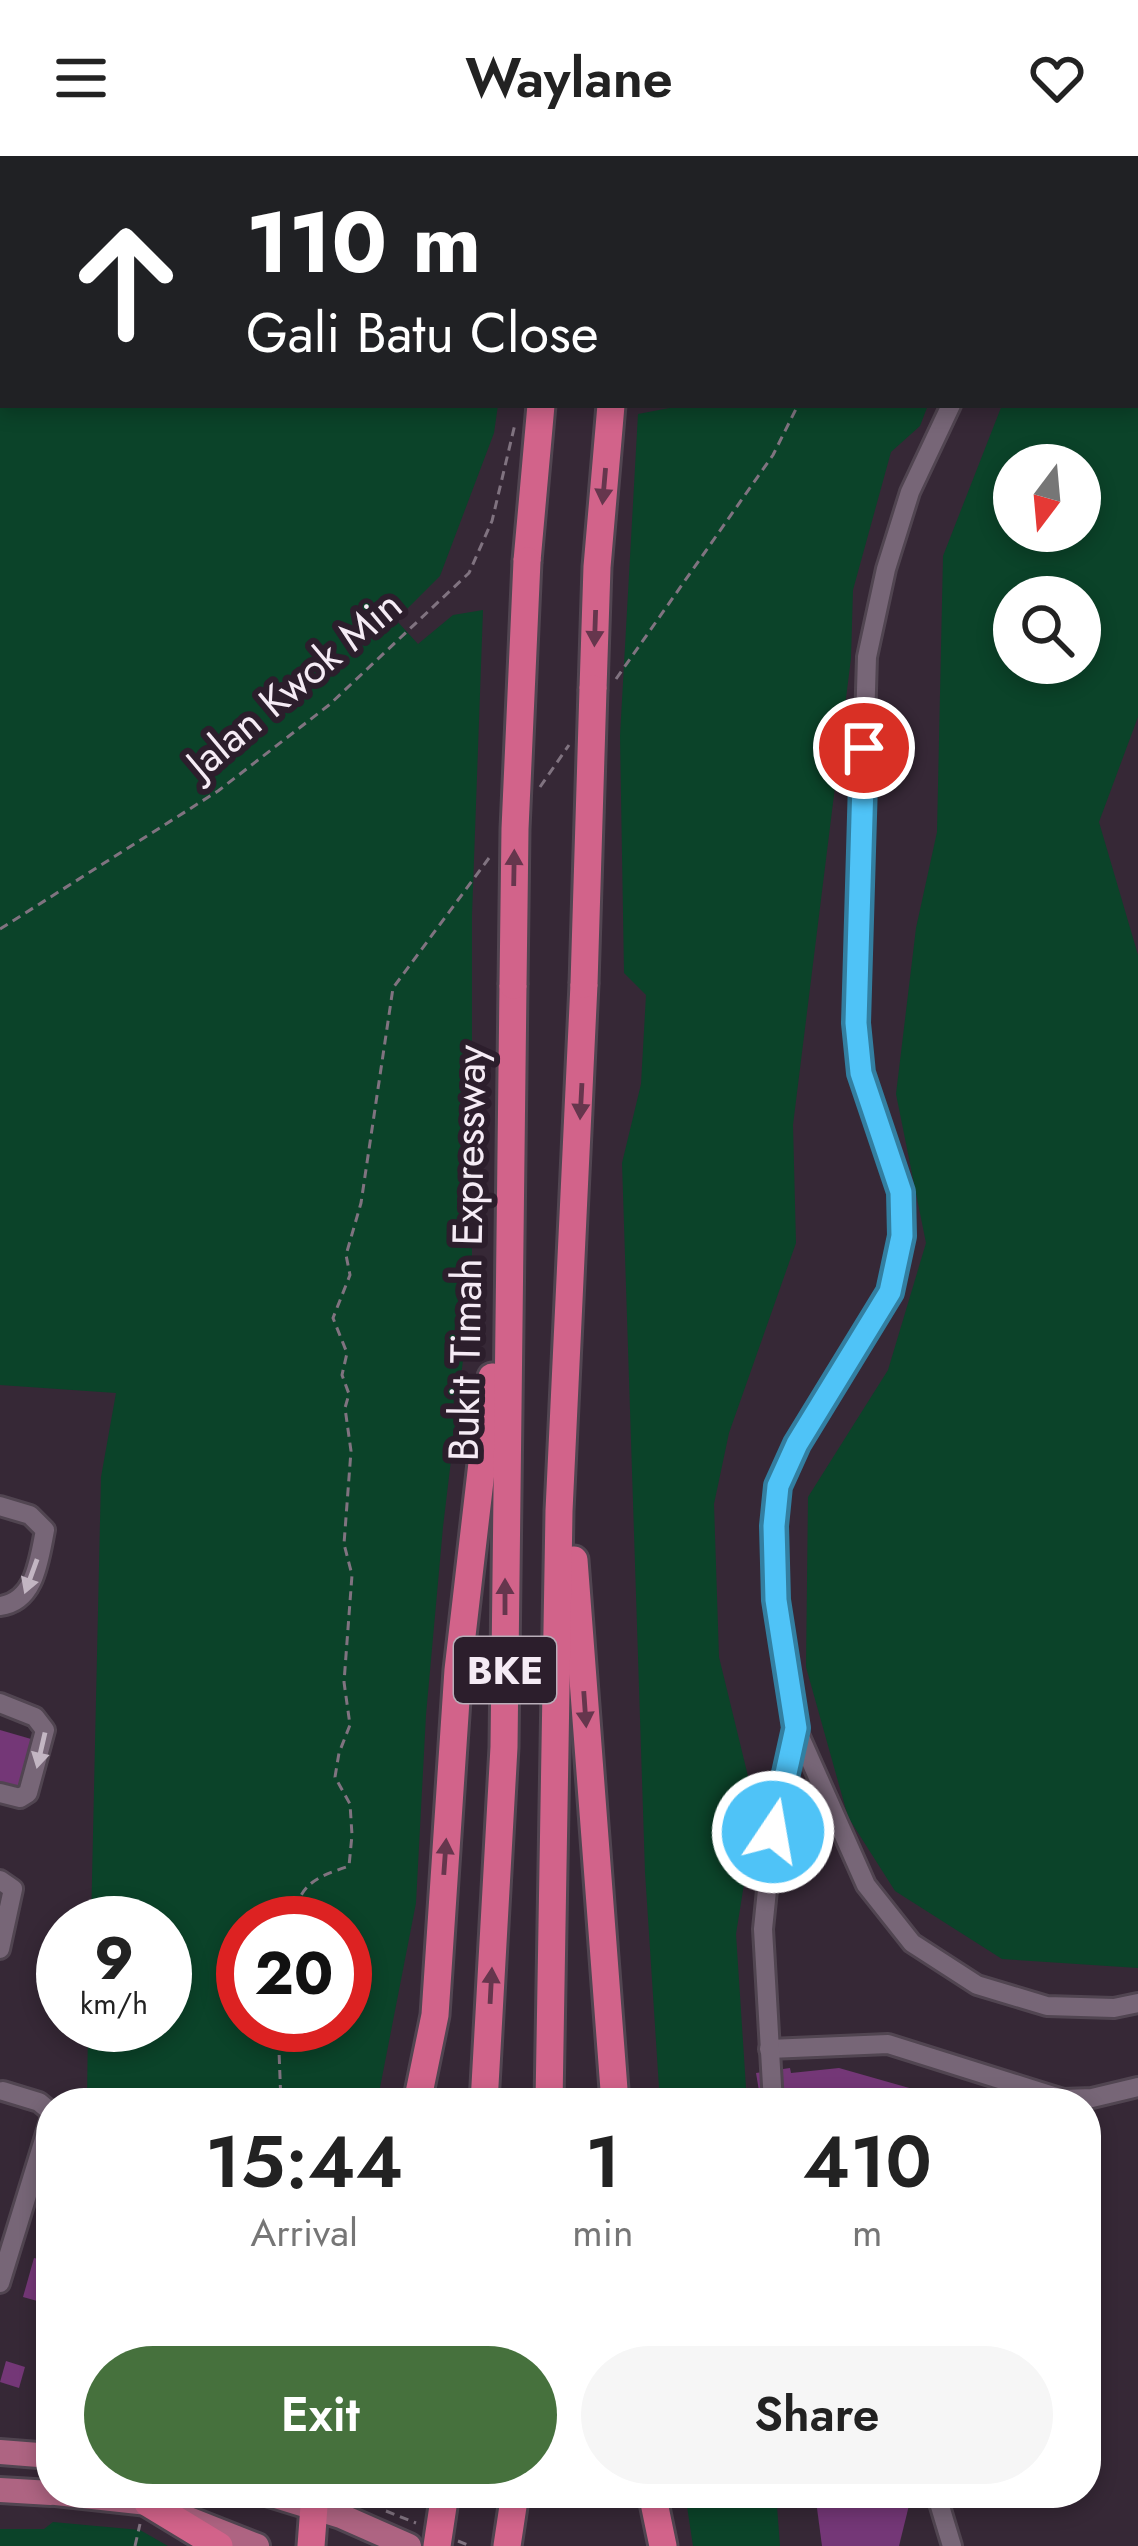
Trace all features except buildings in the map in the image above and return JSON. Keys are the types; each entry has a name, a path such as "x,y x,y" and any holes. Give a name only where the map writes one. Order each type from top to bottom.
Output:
{"highway":[{"name":"BKE","path":"549,2088 559,1511 584,984 597,567 610,408"},
{"name":"Bukit Timah Expressway","path":"485,2088 504,1747 508,1236 530,411"},
{"path":"420,2088 435,2015 458,1670 508,1236"},
{"path":"559,1511 570,1528 573,1546 614,2088"},
{"path":"311,2546 313,2508"},
{"path":"437,2546 443,2508"},
{"path":"507,2546 512,2508"},
{"path":"652,2546 653,2508"},
{"path":"655,2508 663,2546"},
{"path":"145,2511 219,2546"}],"main road":[{"path":"0,2452 36,2455"},
{"path":"0,2490 36,2492"},
{"path":"130,2508 257,2546"},
{"path":"331,2508 409,2546"}],"lane":[{"path":"950,408 910,492 886,569 867,656 856,1023 861,1073 901,1192 902,1236 890,1292 797,1444 778,1486 776,1600 796,1728 866,1885 912,1943 977,1985 1047,2006 1114,2008 1138,2003"},
{"path":"0,1506 30,1515 45,1530 28,1592 17,1603 0,1606"},
{"path":"0,1703 35,1717 45,1730 28,1793 20,1798 0,1793"},
{"path":"772,2088 764,1912 773,1832 796,1728"},
{"path":"0,1880 13,1889 0,1949"},
{"path":"769,2049 888,2044 1010,2088"},
{"path":"1101,2095 1138,2087"},
{"path":"3,2091 36,2101"},
{"path":"0,2283 36,2164"},
{"path":"940,2508 952,2546"}],"path":[{"path":"614,682 773,455 796,408"},
{"name":"Jalan Kwok Min","path":"0,929 218,791 329,705 469,573 491,520 511,431 530,411"},
{"path":"534,795 574,739"},
{"path":"298,1896 319,1876 349,1866 350,1804 335,1777 350,1725 344,1682 352,1575 344,1544 351,1451 345,1408 349,1394 342,1375 347,1353 333,1318 350,1275 346,1255 361,1204 393,988 494,852"},
{"path":"279,2052 280,2088"},
{"path":"135,2546 145,2511"}],"green space":[{"path":"0,408 498,408 494,433 440,576 396,620 418,644 453,615 483,610 472,915 472,1285 443,1527 416,1903 380,2088 87,2088 88,2052 192,2052 192,1896 92,1896 101,1477 116,1393 0,1385"},
{"path":"669,408 927,408 920,426 891,452 853,590 851,658 793,1125 796,1243 729,1433 714,1504 719,1657 756,1809 736,1934 746,2088 659,2088 645,1872 622,1163 641,1084 646,995 624,973 620,736 638,414"},
{"path":"1001,408 1138,408 1138,717 1099,822 1138,955 1138,1968 1002,1959 895,1891 848,1817 806,1667 808,1497 888,1370 926,1243 896,1094 916,928 937,832 943,556"},
{"path":"687,2508 777,2508 780,2546 693,2546"},
{"path":"53,2522 140,2530 168,2546 0,2546 0,2529 44,2529"}],"route":[{"path":"773,1832 796,1728 776,1600 778,1486 797,1444 890,1292 902,1236 901,1192 861,1073 856,1023 864,748"}]}
